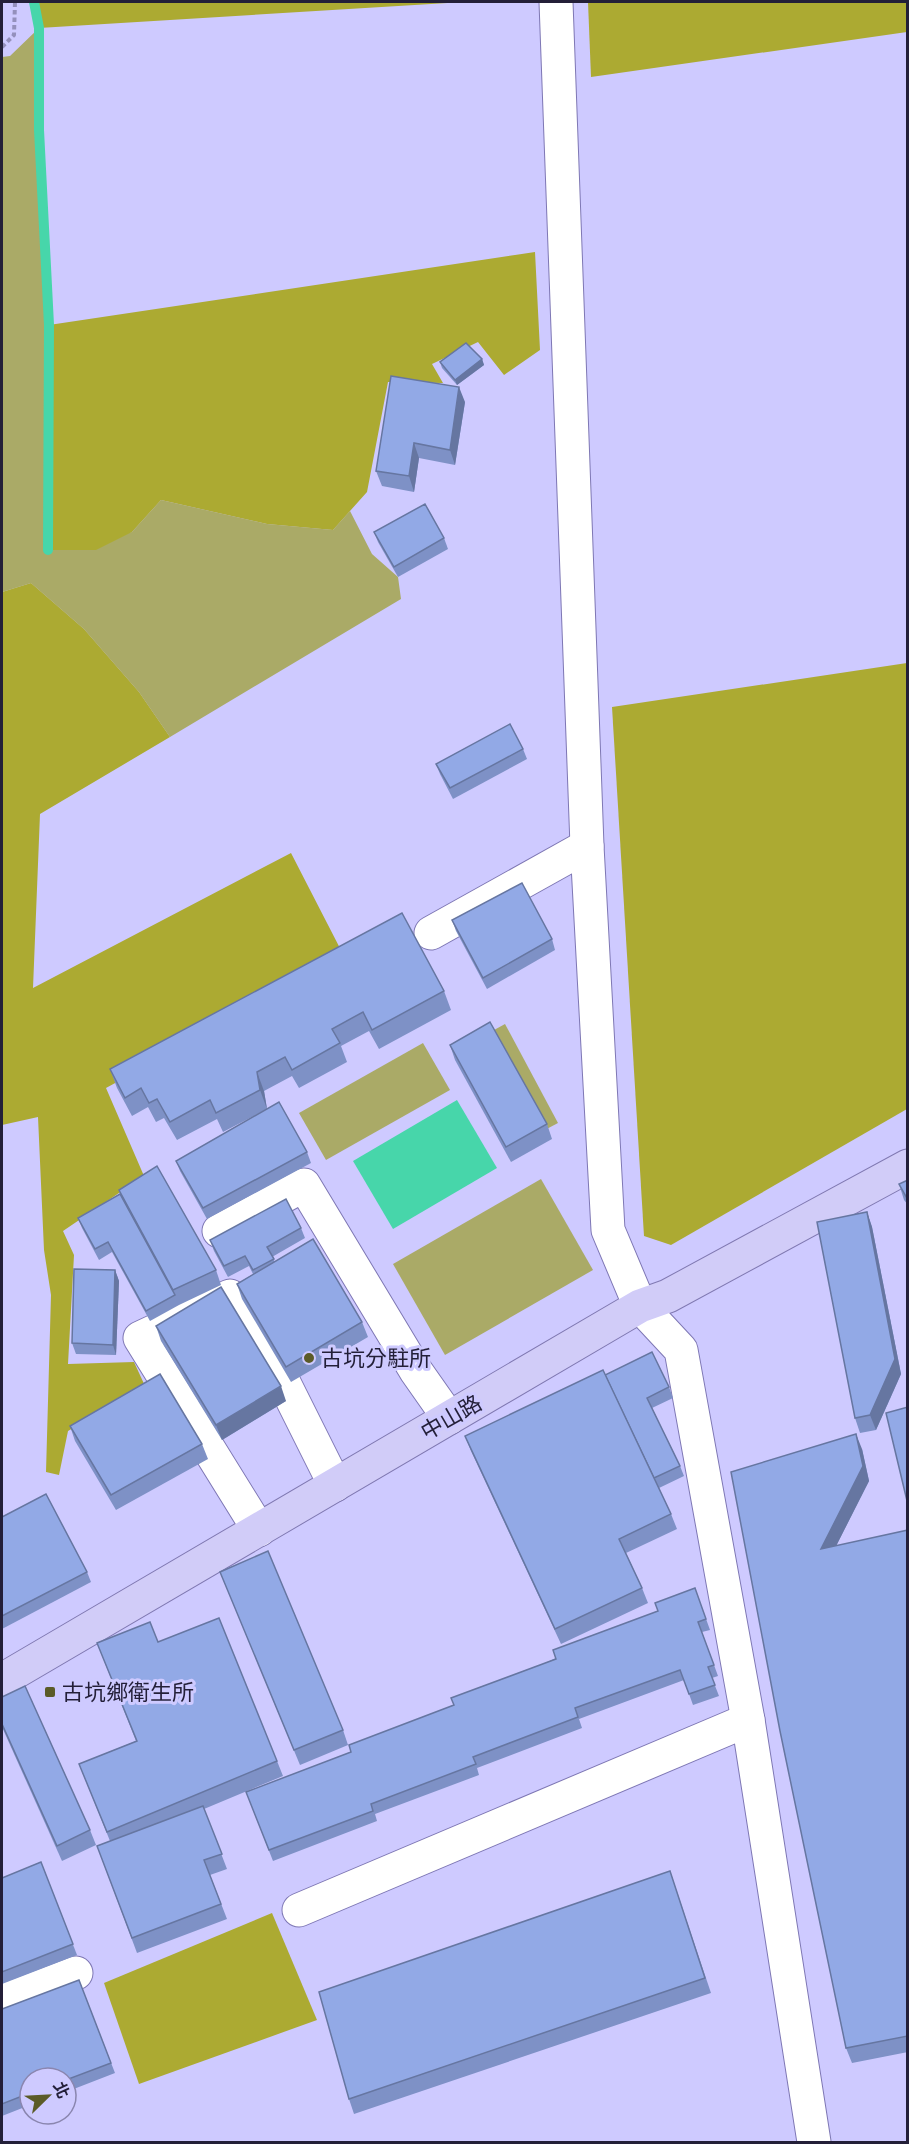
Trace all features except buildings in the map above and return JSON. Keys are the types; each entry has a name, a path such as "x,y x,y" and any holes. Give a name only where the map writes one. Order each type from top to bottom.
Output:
{"main road":[{"name":"中山路","path":"2,1680 640,1306 669,1296 908,1166"}],"street":[{"path":"556,2 587,846 608,1230 640,1306 681,1350 748,1720 814,2142"},
{"path":"430,933 587,846"},
{"path":"219,1231 304,1185 416,1371 449,1418"},
{"path":"259,1530 140,1338 230,1296 283,1381 335,1485"},
{"path":"299,1910 748,1720"},
{"path":"2,2001 76,1973"}],"path":[{"path":"2,46 14,35 15,2"}],"shaded area":[{"path":"34,2 464,2 39,28"},
{"path":"588,2 907,2 907,32 591,77"},
{"path":"39,28 39,130 49,325 48,550 132,532 161,500 267,524 333,530 350,511 372,554 398,577 401,599 170,737 139,692 84,629 31,583 2,592 2,57 10,56"},
{"path":"535,252 540,350 504,375 478,342 432,364 443,383 388,382 367,492 333,530 267,524 161,500 132,532 96,550 48,550 49,325"},
{"path":"31,583 84,629 139,692 170,737 40,814 33,988 291,853 345,958 106,1088 144,1176 63,1231 74,1255 68,1364 134,1362 145,1386 68,1431 59,1475 46,1472 51,1295 44,1250 38,1117 2,1125 2,592"},
{"path":"907,663 907,1109 671,1245 644,1236 612,707"},
{"path":"505,1024 558,1123 507,1150 454,1052"},
{"path":"423,1043 450,1090 326,1160 299,1113"},
{"path":"457,1100 497,1168 393,1229 353,1161"},
{"path":"541,1179 593,1270 445,1355 393,1264"},
{"path":"272,1913 317,2020 139,2084 104,1983"}],"waterway":[{"path":"34,2 39,28 39,130 49,325 48,550"}],"place":[{"name":"古坑分駐所","path":"309,1358"},
{"name":"古坑鄉衛生所","path":"50,1692"}]}
